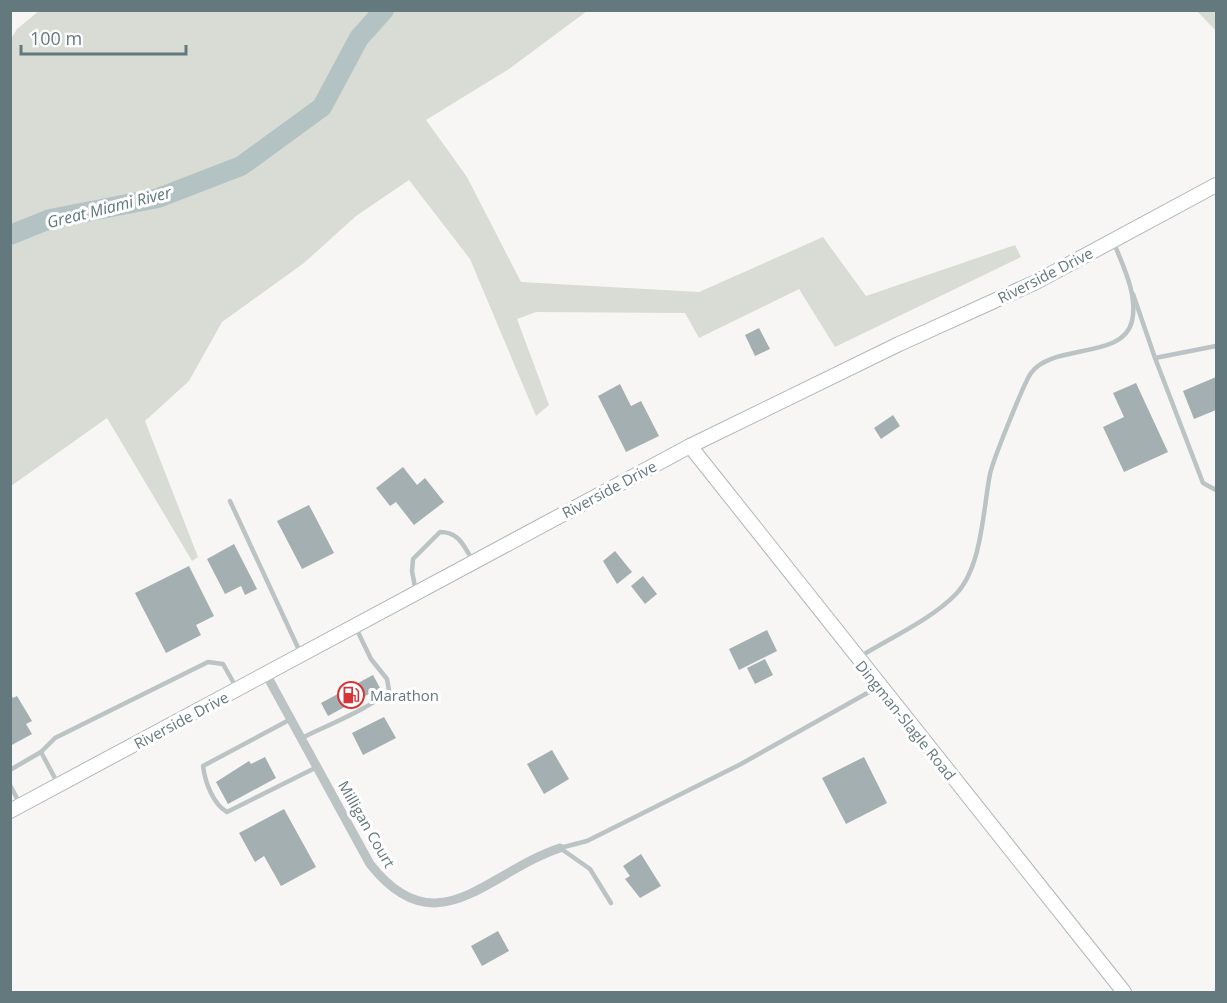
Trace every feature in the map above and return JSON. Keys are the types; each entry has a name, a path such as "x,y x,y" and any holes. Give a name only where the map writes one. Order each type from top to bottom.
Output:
{"main road":[{"name":"Riverside Drive","path":"16,808 690,446 899,344 1036,282 1216,185"},
{"name":"Dingman-Slagle Road","path":"690,446 878,686 1124,993"}],"street":[{"name":"Milligan Court","path":"266,674 370,864 387,885 409,900 434,905 473,893 541,854 560,848"}],"lane":[{"path":"1113,240 1203,483 1216,490"},
{"path":"857,659 956,594 972,572 991,470 1032,372 1058,356 1113,344 1132,322 1131,288"},
{"path":"1155,358 1216,346"},
{"path":"230,501 301,655"},
{"path":"416,592 412,571 413,559 440,532 453,533 460,538 473,562"},
{"path":"301,738 363,708 386,695 389,690 387,679 371,659 355,626"},
{"path":"10,770 41,752 55,738 208,662 223,664 237,689"},
{"path":"560,848 587,841 730,769 878,686"},
{"path":"291,719 203,766 213,798 227,812 317,767"},
{"path":"41,752 59,786"},
{"path":"10,785 16,808"},
{"path":"560,848 591,868 611,903"}],"shaded area":[{"path":"40,10 587,11 509,69 426,120 467,177 521,282 699,292 823,237 866,296 1015,245 1021,257 835,347 799,289 699,338 685,313 536,312 517,319 549,405 536,416 470,259 409,180 356,216 304,263 222,322 189,381 145,421 198,557 192,561 107,418 11,486 11,39 17,29"},
{"path":"1197,11 1216,11 1216,31"}],"building":[{"path":"759,328 770,349 755,356 745,335"},
{"path":"1216,377 1216,410 1194,419 1183,391"},
{"path":"1136,383 1168,452 1124,472 1103,427 1124,417 1113,393"},
{"path":"620,384 631,406 641,401 659,436 626,452 598,396"},
{"path":"893,415 900,426 881,439 874,428"},
{"path":"403,467 417,485 425,478 444,502 414,525 396,502 390,506 376,488"},
{"path":"309,505 334,553 302,569 277,521"},
{"path":"234,544 257,589 245,595 241,586 225,594 207,559"},
{"path":"615,551 632,572 617,584 603,561"},
{"path":"189,566 214,616 196,625 201,635 166,653 135,593"},
{"path":"643,576 657,594 645,604 631,586"},
{"path":"767,630 777,651 739,670 729,649"},
{"path":"765,659 773,675 755,684 747,668"},
{"name":"Marathon","path":"373,675 380,688 328,716 321,703"},
{"path":"10,694 13,698 17,696 32,721 26,724 32,734 10,746"},
{"path":"384,717 396,738 363,755 352,733"},
{"path":"552,750 569,779 544,794 527,764"},
{"path":"265,757 276,778 228,804 216,782 249,761 251,764"},
{"path":"864,757 887,803 846,824 822,778"},
{"path":"284,809 316,867 281,886 264,856 255,862 239,833"},
{"path":"641,854 661,886 640,898 625,879 630,876 623,866"},
{"path":"498,931 509,951 482,966 471,946"}],"waterway":[{"name":"Great Miami River","path":"10,235 50,219 158,198 241,166 322,107 359,38 384,10"}],"place":[{"name":"Marathon","path":"351,695"}]}
